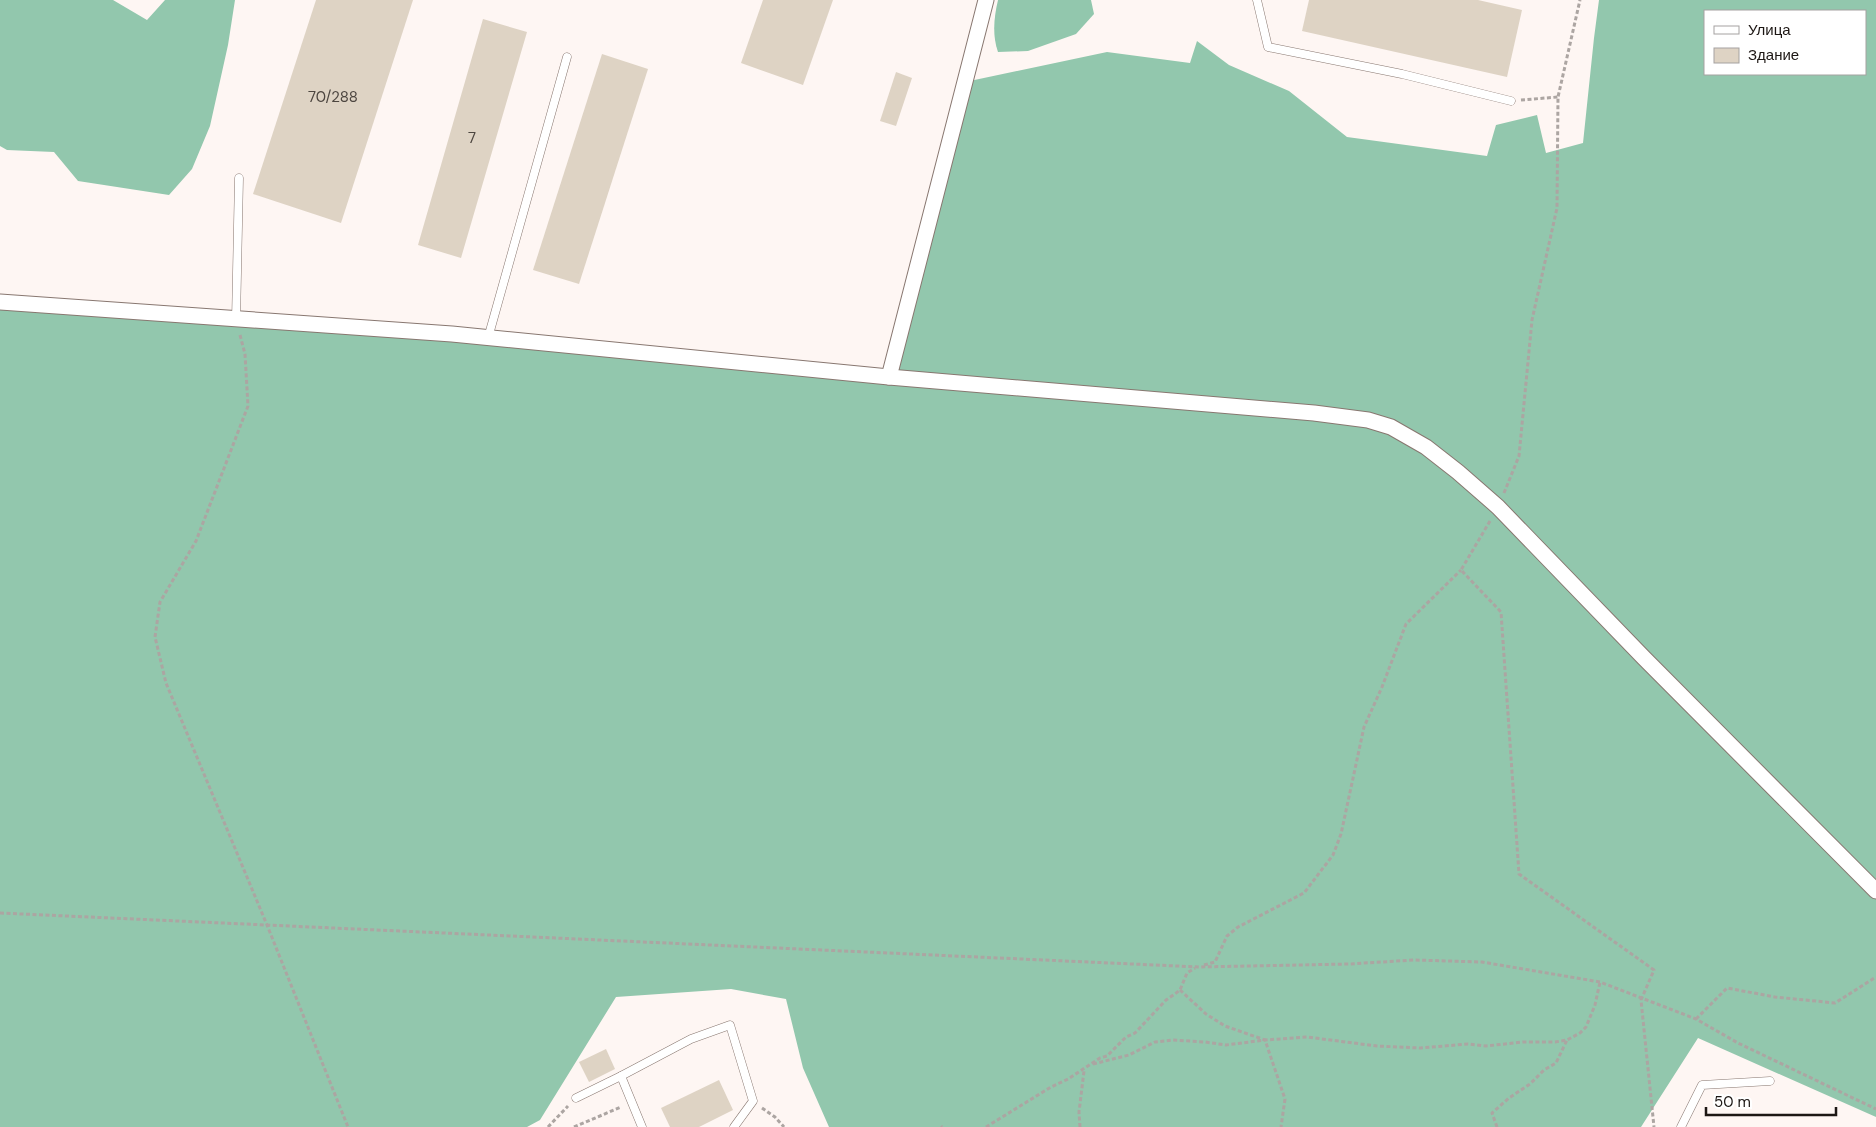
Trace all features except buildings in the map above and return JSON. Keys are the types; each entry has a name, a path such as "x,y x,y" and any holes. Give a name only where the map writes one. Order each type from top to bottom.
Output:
{"street":[{"path":"889,377 986,0"},
{"path":"0,302 488,338 889,377 1314,412 1368,420 1391,427 1426,447 1498,507 1651,665 1876,891"}],"lane":[{"path":"1257,0 1268,47 1402,74 1510,101"},
{"path":"488,338 567,56"},
{"path":"236,320 238,178"},
{"path":"576,1098 691,1039 730,1025 753,1101 734,1127"},
{"path":"621,1076 642,1127"},
{"path":"1681,1127 1702,1085 1770,1080"}],"path":[{"path":"986,1127 1051,1086 1068,1079 1100,1058 1107,1056 1126,1037 1135,1033 1166,1000 1180,990 1187,973 1192,969 1215,962 1227,936 1238,928 1304,893 1333,855 1341,834 1364,727 1382,687 1406,624 1461,570 1498,507 1520,456 1532,320 1557,208 1558,97 1580,0"},
{"path":"1510,101 1558,97"},
{"path":"236,320 245,354 248,406 196,541 160,602 155,637 166,683 267,925 348,1127"},
{"path":"1461,570 1501,612 1519,874 1654,970 1641,1000 1654,1127"},
{"path":"0,913 1199,967 1349,964 1414,960 1482,962 1600,982 1641,1000 1696,1019 1738,1043 1876,1109"},
{"path":"1696,1019 1727,988 1775,997 1835,1003 1876,977"},
{"path":"1092,1064 1129,1055 1156,1042 1183,1040 1226,1045 1308,1037 1377,1046 1420,1048 1468,1044 1486,1046 1523,1042 1544,1043 1567,1040 1586,1028 1596,1005 1600,982"},
{"path":"1180,990 1206,1014 1225,1026 1264,1040"},
{"path":"1264,1040 1285,1099 1281,1127"},
{"path":"1497,1127 1492,1113 1509,1098 1530,1084 1544,1070 1556,1063 1567,1040"},
{"path":"1080,1127 1079,1112 1084,1071 1082,1069"},
{"path":"548,1127 576,1098"},
{"path":"753,1101 784,1127"},
{"path":"574,1127 632,1102"}],"green space":[{"path":"0,0 113,0 147,20 165,0 235,0 228,45 210,126 192,169 169,195 78,181 54,152 7,150 0,146"},
{"path":"998,0 1091,0 1094,14 1076,34 1028,51 998,52 994,26"},
{"path":"1599,0 1876,0 1876,1117 1698,1038 1641,1127 829,1127 803,1068 786,999 731,989 616,997 540,1120 527,1127 0,1127 0,302 889,377 965,82 1107,52 1190,63 1197,41 1229,65 1289,91 1347,137 1487,156 1496,125 1537,115 1546,153 1583,143"}]}
